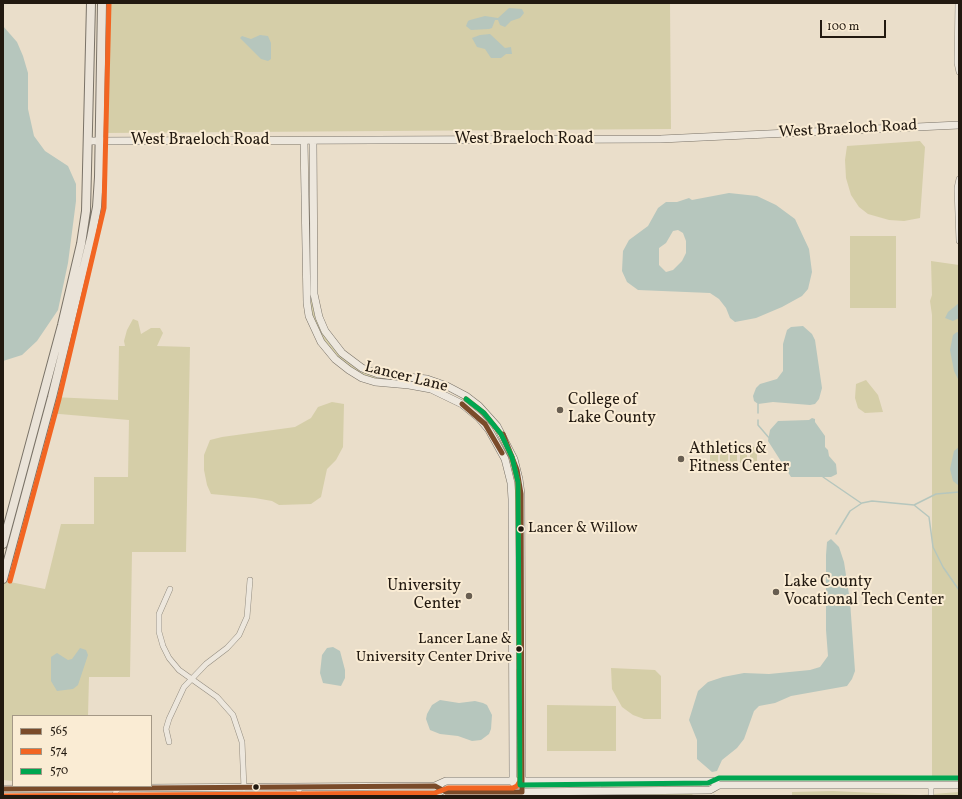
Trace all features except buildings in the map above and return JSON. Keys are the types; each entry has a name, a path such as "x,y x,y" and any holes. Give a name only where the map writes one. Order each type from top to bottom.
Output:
{"main road":[{"path":"3,544 6,522 60,333 81,244 86,211 89,142 91,3"},
{"path":"3,580 52,397 92,238 97,207 102,3"}],"street":[{"path":"958,3 957,63 959,72"},
{"name":"West Braeloch Road","path":"89,142 661,139 959,125"},
{"name":"Lancer Lane","path":"304,141 307,303 309,316 321,342 338,362 362,378 375,382 409,385 430,389 462,404 479,418 489,430 502,451 506,463 511,483 512,499 513,794"},
{"name":"Lancer Lane","path":"313,141 314,294 319,317 325,332 342,354 362,368 378,374 427,379 447,386 466,396 488,414 497,426 514,459 519,479 521,502 522,794"},
{"path":"959,179 957,188 959,241"},
{"path":"6,522 18,522"},
{"path":"169,742 166,729 168,720 179,696 191,678 227,648 239,635 247,616 250,580"},
{"path":"170,589 159,614 160,639 173,664 217,697 233,715 242,742 244,788"},
{"path":"3,789 435,786 446,781 712,781 719,785"},
{"path":"435,786 446,792 513,794 710,790 719,785 959,786"},
{"path":"931,786 931,796"},
{"path":"299,787 299,796"},
{"path":"114,796 118,788"},
{"path":"118,788 120,796"}],"shaded area":[{"path":"104,3 670,3 671,129 102,133"},
{"path":"509,8 522,9 524,13 520,18 511,21 505,27 500,25 498,20 495,20 492,28 489,29 471,30 466,26 468,21 485,16 498,18"},
{"path":"3,26 17,42 28,73 28,109 34,136 45,151 68,166 76,184 76,201 68,263 58,310 37,341 22,355 3,361"},
{"path":"490,34 505,48 511,47 512,54 506,54 501,58 491,58 485,49 477,47 472,38"},
{"path":"260,35 268,36 271,43 271,59 268,61 261,59 240,38 242,36 251,39"},
{"path":"920,141 925,147 920,218 904,221 889,220 868,214 859,207 851,195 846,178 845,160 847,146"},
{"path":"729,193 757,196 776,205 795,219 809,249 812,272 808,289 802,296 782,307 756,318 735,322 730,318 726,308 719,299 710,293 638,290 627,282 622,271 623,251 629,240 648,226 658,208 666,202 677,202 689,198 692,200","holes":["678,230 683,233 686,241 686,253 682,261 673,270 666,272 659,265 659,248 666,243 673,231"]},
{"path":"850,236 896,236 896,308 850,308"},
{"path":"931,261 959,265 959,777 932,778 932,315 930,301 932,295"},
{"path":"309,297 312,297 326,338 340,355 358,370 389,378 389,381 361,375 340,359 325,342 317,329 311,312"},
{"path":"959,303 959,318 953,321 945,318 948,312"},
{"path":"133,319 138,321 141,334 151,328 160,328 163,333 157,346 190,347 186,552 132,552 130,677 89,677 88,715 12,715 12,781 3,780 3,587 5,581 45,589 61,524 94,524 94,477 128,477 129,420 48,413 52,397 118,400 119,346 125,346 124,341 127,330"},
{"path":"803,326 812,334 815,340 822,388 819,399 815,404 810,405 773,402 758,404 754,401 753,396 756,388 760,384 777,379 783,371 783,344 787,330 791,327"},
{"path":"957,332 959,333 959,381 954,371 950,350 953,335"},
{"path":"866,380 878,395 883,412 865,413 858,408 855,398 856,384"},
{"path":"332,402 344,404 343,447 336,460 327,469 321,497 311,504 279,505 272,501 255,498 211,494 207,485 204,470 204,455 210,440 295,427 311,418 318,407"},
{"path":"812,418 815,419 815,422 825,436 825,447 828,450 829,456 836,464 837,474 831,477 791,477 768,441 770,430 778,421 809,420"},
{"path":"503,441 509,455 517,484 518,505 515,506 509,463 500,442"},
{"path":"710,447 718,447 718,463 710,463"},
{"path":"720,447 728,447 728,463 720,463"},
{"path":"730,447 737,447 737,463 730,463"},
{"path":"740,447 747,447 747,463 740,463"},
{"path":"750,447 757,447 757,463 750,463"},
{"path":"959,447 958,485 953,481 950,469 954,451"},
{"path":"515,527 519,527 519,649 515,649"},
{"path":"831,539 839,547 844,562 850,601 855,671 852,679 847,686 791,696 775,703 759,706 754,711 744,739 737,748 722,760 717,771 712,772 697,759 697,740 689,720 698,691 708,682 723,677 744,673 769,674 810,670 820,667 828,656 826,630 826,555 827,542"},
{"path":"333,647 340,651 345,670 345,678 341,686 323,683 320,673 322,655 327,648"},
{"path":"80,648 86,650 88,655 78,685 73,689 57,691 51,681 51,657 57,653 68,660 72,659"},
{"path":"611,668 655,670 661,676 661,719 644,719 633,715 622,707 612,689"},
{"path":"515,669 519,669 519,736 517,737 516,736"},
{"path":"440,700 459,703 475,701 487,705 492,715 489,734 481,740 472,741 458,736 440,734 430,730 426,719 427,714 432,705"},
{"path":"547,705 616,706 616,751 547,751"},
{"path":"634,783 701,784 702,786 601,788 601,786"},
{"path":"833,791 920,795 959,792 959,796 792,796 792,792"},
{"path":"692,793 693,796 538,796 554,794"}],"waterway":[{"path":"758,404 758,413"},
{"path":"758,420 758,425 770,439"},
{"path":"823,477 861,503"},
{"path":"914,505 936,494 959,492"},
{"path":"836,534 850,511 862,503 872,501 914,505 929,517 933,547 943,567 959,590"}],"transit line":[{"name":"574","path":"10,581 59,399 104,208 109,3"},
{"name":"574","path":"3,796 435,793 448,788 513,788 517,786 520,781 518,482 512,457 501,434 484,413 466,399"},
{"name":"570","path":"466,399 484,413 501,434 512,457 518,482 520,785 708,783 719,778 959,778"},
{"name":"565","path":"462,404 485,424 502,453"},
{"name":"565","path":"3,789 435,786 446,792 522,792 521,494 517,470 503,434"}],"place":[{"name":"College of Lake County","path":"560,410"},
{"name":"Athletics & Fitness Center","path":"681,459"},
{"name":"Lancer & Willow","path":"521,529"},
{"name":"Lake County Vocational Tech Center","path":"776,592"},
{"name":"University Center","path":"469,596"},
{"name":"Lancer Lane & University Center Drive","path":"519,649"}]}
